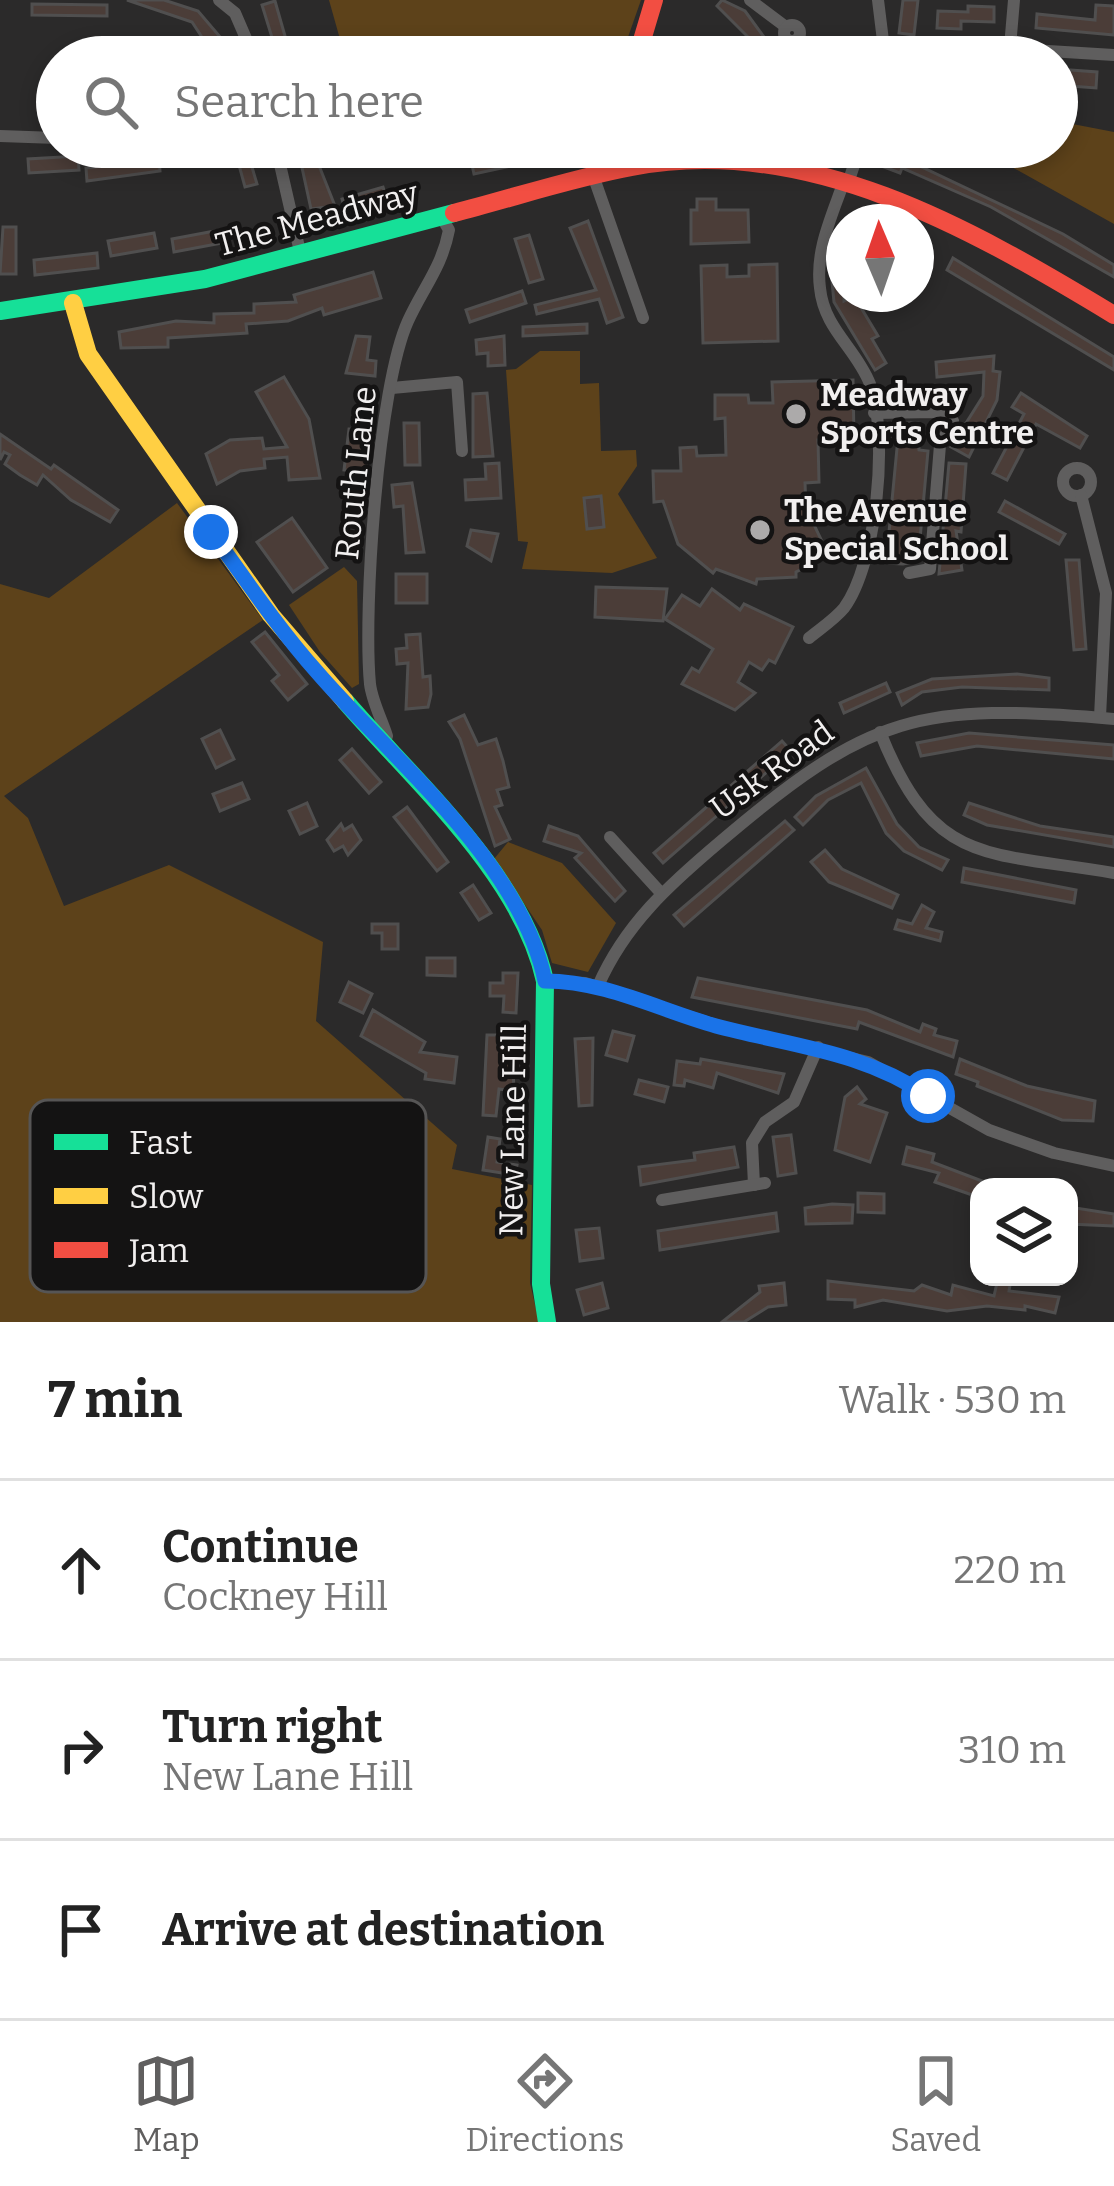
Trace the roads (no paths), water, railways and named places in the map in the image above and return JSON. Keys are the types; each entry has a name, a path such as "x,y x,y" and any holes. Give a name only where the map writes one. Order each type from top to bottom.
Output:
{"street":[{"path":"219,0 235,13 245,36"},
{"path":"643,36 654,0"},
{"path":"750,0 786,27"},
{"path":"878,0 882,36"},
{"path":"1011,36 1014,0"},
{"path":"1078,52 1114,55"},
{"path":"0,136 36,137"},
{"path":"281,168 301,256"},
{"name":"The Meadway","path":"0,311 73,303 301,256 593,178 612,168"},
{"name":"The Meadway","path":"790,168 846,182 940,218 1039,268 1114,315"},
{"path":"809,638 842,610 859,581 876,496 872,389 829,324 820,292 818,262 852,168"},
{"path":"593,178 644,318"},
{"name":"Routh Lane","path":"383,744 387,736 370,685 368,618 392,388 408,321 442,264 449,230 442,218"},
{"name":"New Lane Hill","path":"73,303 88,354 271,615 508,890 538,949 545,981 541,1284 547,1322"},
{"path":"392,388 458,382 462,451"},
{"path":"874,413 935,412 953,421 940,445 930,569 909,573"},
{"path":"1081,495 1106,592 1107,718"},
{"path":"345,702 370,685"},
{"name":"Usk Road","path":"598,986 628,928 661,893 823,758 880,732 950,713 1007,710 1107,718"},
{"path":"880,732 899,782 924,818 965,845 1114,873"},
{"path":"610,837 661,893"},
{"path":"545,981 598,986 722,1028 868,1062 989,1130 1054,1154 1114,1166"},
{"path":"662,1200 760,1184 752,1143 765,1122 794,1102 818,1047"}],"place":[{"name":"Meadway Sports Centre","path":"796,414"},
{"name":"The Avenue Special School","path":"760,530"}]}
